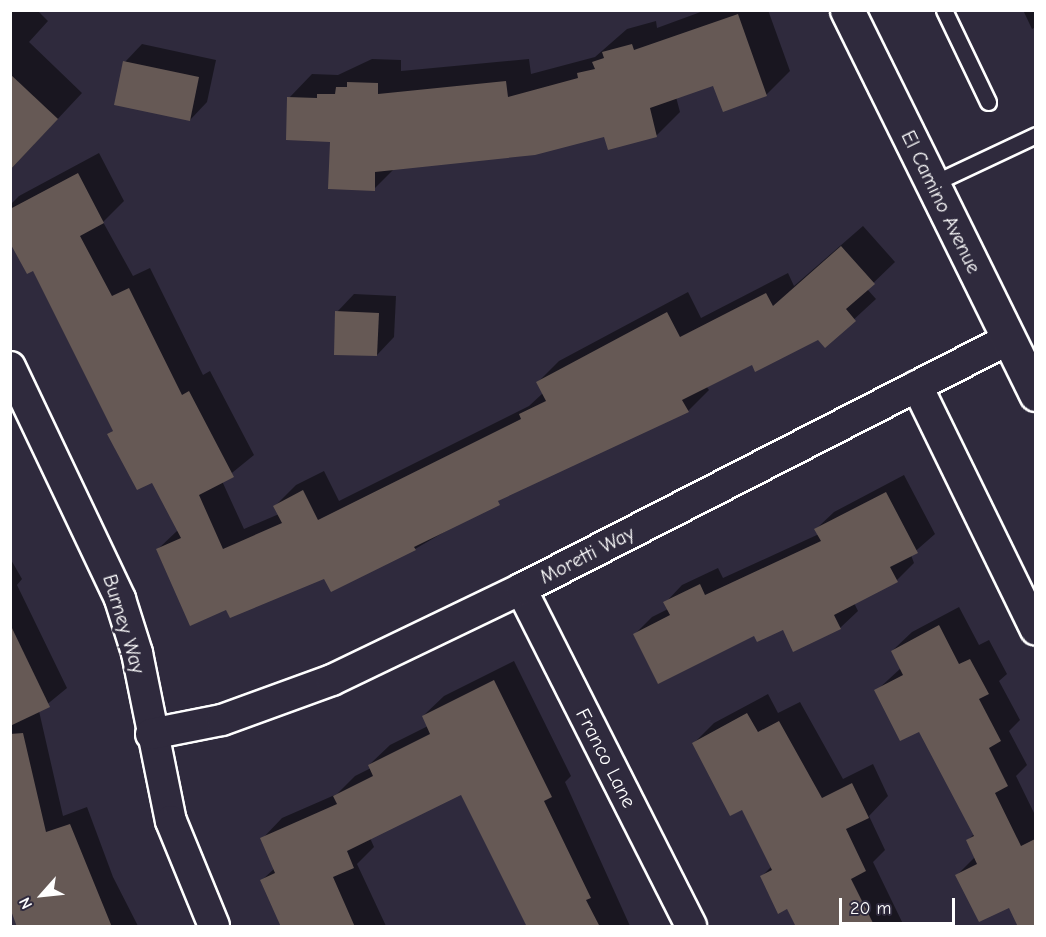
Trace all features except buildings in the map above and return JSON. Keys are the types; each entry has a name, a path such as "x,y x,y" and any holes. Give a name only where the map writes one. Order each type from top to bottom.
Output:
{"main road":[{"name":"El Camino Avenue","path":"847,10 1009,339 1032,380"}],"street":[{"name":"Moretti Way","path":"151,734 222,720 332,680 520,589 1009,339"},
{"name":"Burney Way","path":"10,367 120,599 137,653 151,734 171,821 214,927"},
{"path":"917,386 1035,630"},
{"name":"Franco Lane","path":"520,589 691,927"}],"lane":[{"path":"944,10 988,102"},
{"path":"932,184 1035,135"}]}
